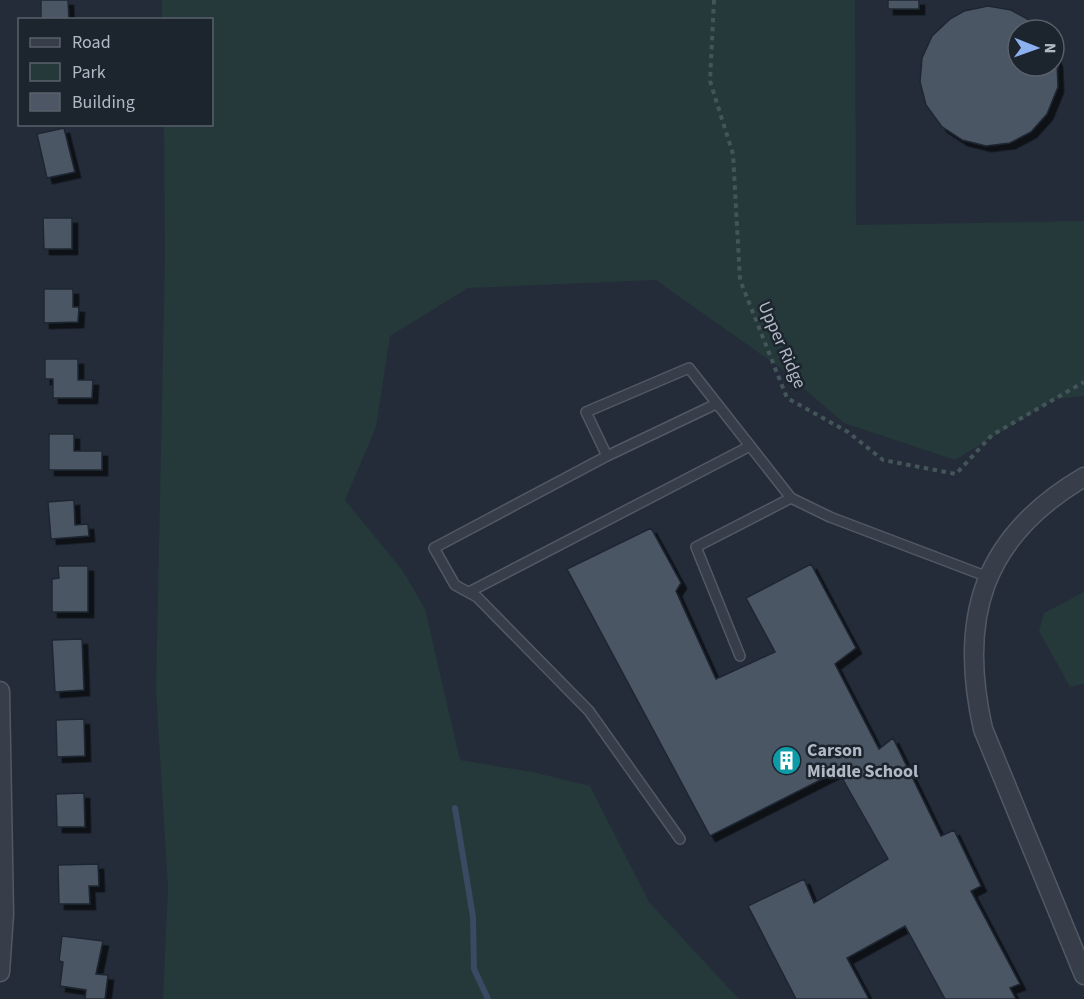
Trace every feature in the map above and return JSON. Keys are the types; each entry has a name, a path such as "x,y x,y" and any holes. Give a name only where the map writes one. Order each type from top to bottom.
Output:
{"street":[{"path":"1084,477 1023,526 988,577 976,614 973,638 976,696 983,729 1084,975"},
{"path":"0,691 4,914 0,972"}],"lane":[{"path":"607,456 586,412 689,368 791,498 830,517 988,577"},
{"path":"680,838 589,711 477,597 455,585 434,548 607,456 716,404"},
{"path":"469,592 750,446"},
{"path":"740,656 696,546 791,498"}],"path":[{"name":"Upper Ridge","path":"714,0 710,81 733,154 740,280 787,398 848,432 883,460 956,474 992,435 1084,382"}],"green space":[{"path":"162,0 855,0 856,225 1084,221 1084,396 1055,399 955,460 844,423 779,367 656,280 468,288 390,336 376,427 345,500 403,571 425,609 460,760 537,773 590,786 649,902 739,999 163,999 168,888 156,691 165,258 164,126 213,126 213,18 162,18"},
{"path":"1084,592 1084,684 1070,687 1039,631 1044,613"}],"building":[{"path":"41,0 68,0 69,18 41,18"},
{"path":"888,0 919,0 919,9 888,9"},
{"path":"988,6 1011,10 1026,18 1006,18 1006,78 1058,78 1058,87 1047,114 1031,132 1010,143 986,146 962,140 942,127 926,105 920,82 922,58 932,36 950,19 964,11"},
{"path":"64,128 75,172 47,178 37,134"},
{"path":"43,218 72,218 72,249 44,249"},
{"path":"44,289 73,289 73,307 79,307 78,322 44,323"},
{"path":"45,359 78,359 78,380 93,380 92,398 53,398 53,379 45,379"},
{"path":"49,434 74,434 74,451 102,451 102,470 49,470"},
{"path":"74,500 75,525 88,524 89,536 51,539 48,502"},
{"name":"Carson Middle School","path":"651,528 681,583 676,591 716,679 775,652 746,598 811,564 856,648 835,664 879,749 893,738 941,836 954,830 981,886 971,891 1020,984 1010,988 1016,999 945,999 905,926 847,958 869,999 796,999 748,906 804,879 814,903 888,859 838,771 710,836 567,569"},
{"path":"58,566 88,566 88,612 52,612 52,579 59,578"},
{"path":"82,639 84,690 55,692 52,640"},
{"path":"84,719 85,756 57,757 56,720"},
{"path":"84,793 85,827 57,827 56,794"},
{"path":"98,864 99,886 89,886 90,904 59,904 58,865"},
{"path":"62,936 103,941 96,974 108,975 105,999 85,999 86,990 60,986 63,962 59,961"}],"waterway":[{"path":"455,808 473,917 474,969 488,999"}],"place":[{"name":"Carson Middle School","path":"786,760"}]}
